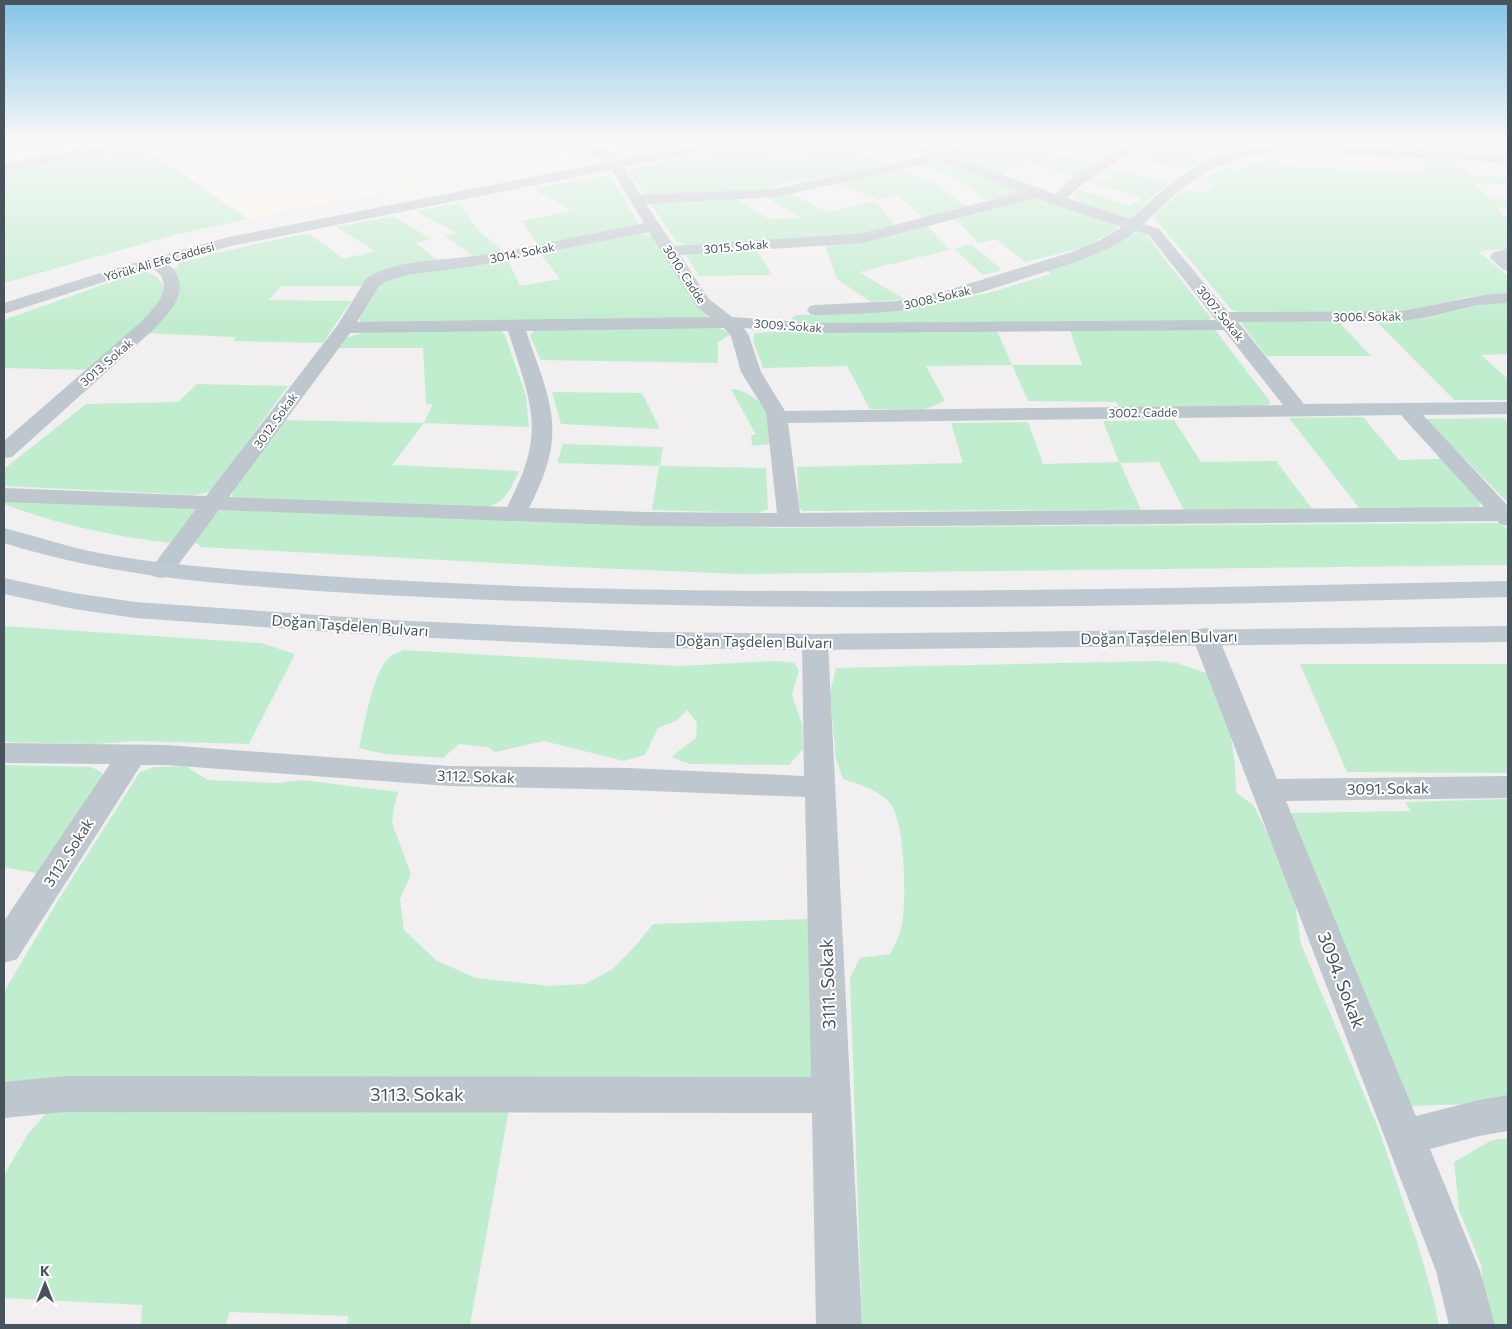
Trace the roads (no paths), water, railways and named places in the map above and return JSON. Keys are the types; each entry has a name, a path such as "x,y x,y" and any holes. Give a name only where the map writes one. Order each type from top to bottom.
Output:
{"main road":[{"path":"6,536 60,553 124,566 161,571 409,588 709,600 1508,589"},
{"name":"Doğan Taşdelen Bulvarı","path":"4,586 74,601 135,610 535,635 814,642 1508,634"}],"street":[{"name":"Yörük Ali Efe Caddesi","path":"51,278 264,222 367,204"},
{"name":"Yörük Ali Efe Caddesi","path":"4,309 154,262 267,233 406,204"},
{"name":"3010. Cadde","path":"639,204 703,303 739,333 751,372 778,416 789,520"},
{"name":"3015. Sokak","path":"670,252 863,238 994,204"},
{"name":"3007. Sokak","path":"1070,204 1150,229 1157,234 1298,410"},
{"name":"3008. Sokak","path":"728,322 771,312 897,306 922,302 969,290 1060,262 1105,244 1136,225 1156,204"},
{"name":"3014. Sokak","path":"389,273 484,259 654,226"},
{"name":"3013. Sokak","path":"4,452 148,325 160,311 170,298 173,287 167,271 154,262"},
{"name":"3012. Sokak","path":"161,571 345,328 372,283 389,273"},
{"name":"3006. Sokak","path":"1228,321 1402,316 1429,312 1477,300 1508,298"},
{"name":"3009. Sokak","path":"345,328 516,327 728,322 814,328 1228,321"},
{"path":"514,515 540,458 544,436 541,408 516,327"},
{"name":"3002. Cadde","path":"778,416 1508,408"},
{"path":"1406,409 1507,515"},
{"path":"4,495 514,515 789,520 1507,515"},
{"name":"3094. Sokak","path":"1205,636 1458,1271 1472,1325"},
{"name":"3111. Sokak","path":"814,642 839,1325"},
{"name":"3112. Sokak","path":"4,753 132,754 449,776 628,779 820,787"},
{"name":"3112. Sokak","path":"4,949 132,754"},
{"name":"3091. Sokak","path":"1267,790 1508,787"},
{"name":"3113. Sokak","path":"4,1100 64,1094 830,1095"},
{"path":"1404,1138 1479,1118 1508,1113"}]}
